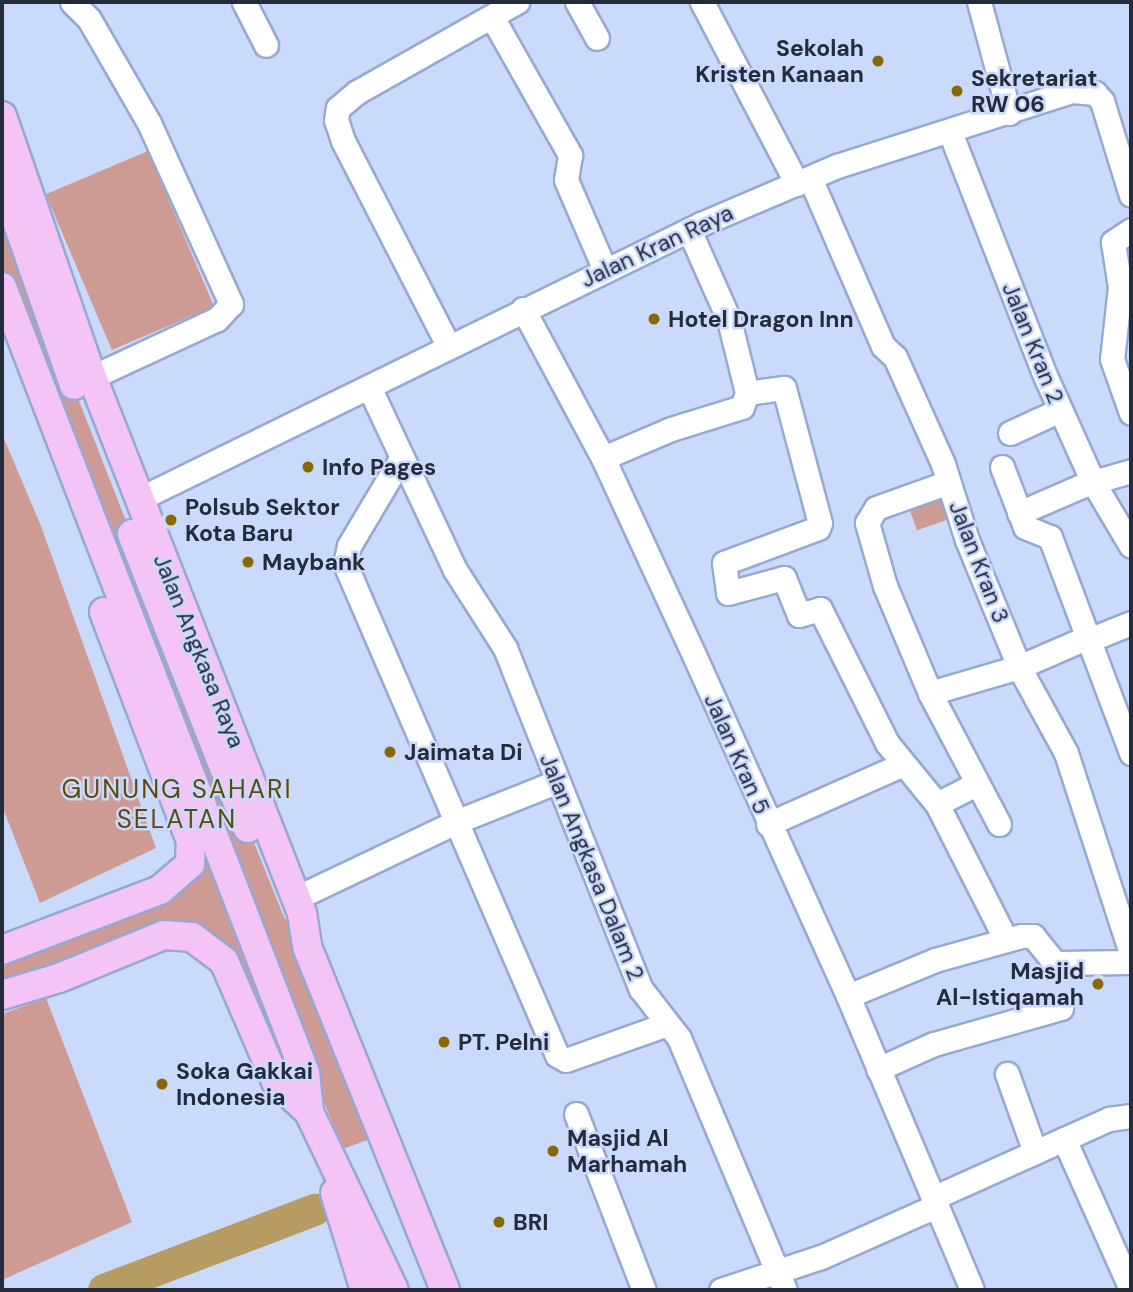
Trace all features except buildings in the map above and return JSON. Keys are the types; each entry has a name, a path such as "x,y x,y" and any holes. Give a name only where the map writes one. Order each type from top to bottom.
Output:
{"main road":[{"name":"Jalan Angkasa Raya","path":"2,116 92,376 296,898 308,949 398,1181 445,1290"},
{"name":"Jalan Angkasa Raya","path":"2,178 34,280 183,667 284,918 308,949"},
{"path":"2,287 161,704 179,776 191,841 190,864 160,890 2,950"},
{"path":"2,344 132,684 179,776 305,1073 309,1112 330,1162 394,1290"},
{"path":"183,667 194,638"},
{"path":"132,684 161,704"},
{"path":"2,995 59,978 164,935 191,937 224,961 276,1081 309,1112"},
{"path":"330,1162 339,1215 365,1290"},
{"name":"Jalan Angkasa Raya","path":"398,1181 406,1235 425,1290"}],"street":[{"path":"72,2 89,19 149,123 231,304 217,319 92,376"},
{"path":"244,2 265,45"},
{"path":"449,347 336,120 338,108 357,92 517,2"},
{"path":"577,2 597,38"},
{"name":"Jalan Kran 3","path":"702,2 803,181 949,482 967,540 1019,667 1066,754 1090,818 1112,906 1131,953"},
{"path":"979,2 1009,113"},
{"path":"492,17 570,155 566,180 605,270"},
{"name":"Jalan Kran Raya","path":"139,499 689,230 803,181 1072,91 1095,93 1131,195"},
{"name":"Jalan Kran 2","path":"950,132 1060,410 1093,481 1131,546"},
{"path":"603,458 671,429 742,407 747,393 729,320 689,230"},
{"path":"1131,230 1112,242 1119,287 1121,354 1131,412"},
{"name":"Jalan Kran 5","path":"523,309 603,458 848,996 972,1290"},
{"name":"Jalan Angkasa Dalam 2","path":"369,387 400,460 455,570 505,648 556,782 641,989 679,1038 781,1281"},
{"path":"747,393 784,388 819,526 724,563 729,593 785,578 799,615 820,608 842,661 901,765 937,804 1005,938"},
{"path":"1010,433 1060,410"},
{"path":"400,460 349,547 345,564 557,1055 566,1060 667,1024"},
{"path":"1002,467 1027,529 1050,537 1131,753"},
{"path":"1019,513 1093,481 1131,471"},
{"path":"949,482 876,508 867,523 885,586 930,693 999,824"},
{"path":"930,693 1019,667 1131,622"},
{"path":"768,824 901,765"},
{"path":"296,898 458,821 556,782"},
{"path":"937,804 976,784"},
{"path":"848,996 1005,938 1033,936 1055,963 1131,962"},
{"path":"878,1069 934,1044 1062,1008"},
{"path":"1007,1074 1035,1152"},
{"path":"576,1114 644,1290"},
{"path":"721,1290 781,1281 1035,1152 1109,1119 1131,1116"},
{"path":"1064,1139 1131,1289"}],"shaded area":[{"path":"148,151 214,307 112,350 46,194"},
{"path":"2,181 33,283 183,667 284,917 308,949 381,1135 343,1149 268,963 309,1112 192,937 2,995 2,950 168,885 191,841 2,287"},
{"path":"2,434 41,526 156,848 40,903 2,806"},
{"path":"939,493 948,519 917,530 908,504"},
{"path":"46,998 132,1222 2,1280 2,1014"}],"waterway":[{"path":"104,1290 315,1210"}],"place":[{"name":"Sekolah Kristen Kanaan","path":"878,61"},
{"name":"Sekretariat RW 06","path":"957,91"},
{"name":"Hotel Dragon Inn","path":"654,319"},
{"name":"Info Pages","path":"308,467"},
{"name":"Polsub Sektor Kota Baru","path":"171,520"},
{"name":"Maybank","path":"248,562"},
{"name":"Jaimata Di","path":"390,752"},
{"name":"Masjid Al-Istiqamah","path":"1098,984"},
{"name":"PT. Pelni","path":"444,1042"},
{"name":"Soka Gakkai Indonesia","path":"162,1084"},
{"name":"Masjid Al Marhamah","path":"553,1151"},
{"name":"BRI","path":"499,1222"}],"district":[{"name":"GUNUNG SAHARI SELATAN","path":"177,805"}]}
